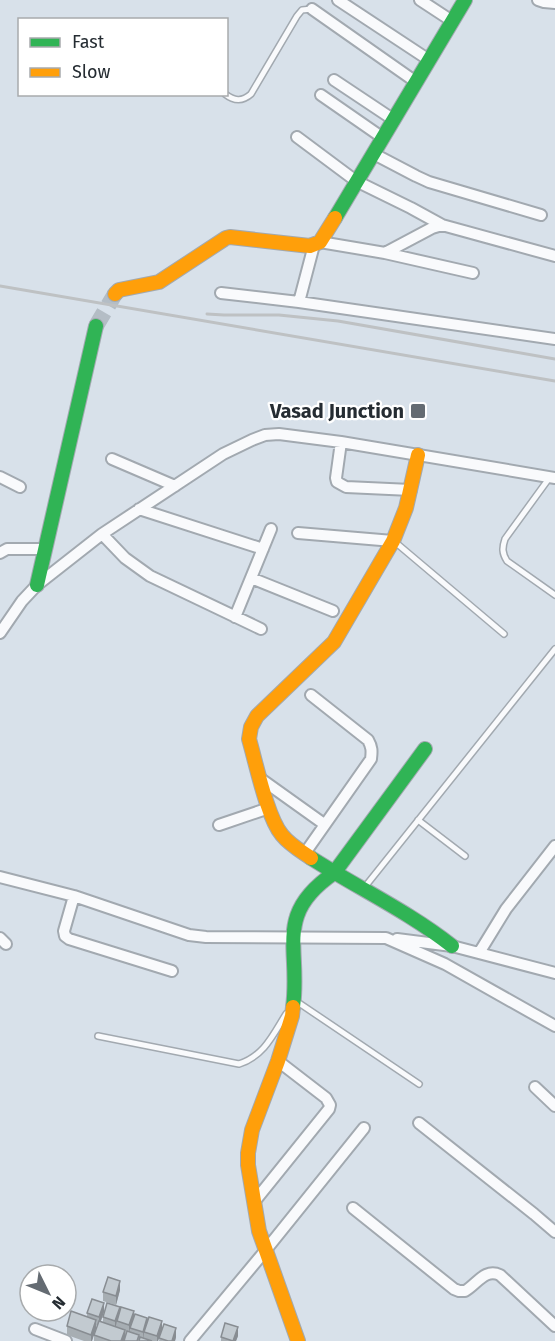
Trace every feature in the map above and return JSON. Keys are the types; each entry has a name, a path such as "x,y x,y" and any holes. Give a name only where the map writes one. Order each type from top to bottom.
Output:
{"street":[{"path":"338,0 429,60"},
{"path":"420,0 452,21"},
{"path":"299,302 317,243 374,154 465,0"},
{"path":"538,0 555,3"},
{"path":"312,9 416,82"},
{"path":"334,80 394,120"},
{"path":"321,95 383,138"},
{"path":"297,137 356,181 442,225 555,256"},
{"path":"374,154 429,182 541,215"},
{"path":"385,253 442,225"},
{"path":"115,294 119,290 159,282 230,237 310,246 317,243 385,253 473,273"},
{"path":"221,293 555,339"},
{"path":"37,585 96,326"},
{"path":"0,633 22,601 37,585 102,534 223,454 265,435 279,434 341,442 553,477"},
{"path":"341,442 336,478 340,485 411,490"},
{"path":"418,455 406,508 393,541 334,642 257,716 251,724 249,739 268,808 284,838 334,873 432,930 452,946"},
{"path":"112,459 175,486"},
{"path":"0,477 20,487"},
{"path":"139,509 263,549"},
{"path":"235,617 271,529"},
{"path":"298,533 393,541"},
{"path":"102,534 130,562 150,576 261,629"},
{"path":"2,549 44,549"},
{"path":"251,578 333,611"},
{"path":"305,853 370,759 372,752 368,740 310,695"},
{"path":"298,1341 259,1231 248,1165 250,1141 292,1016 294,1000 293,926 298,909 320,882 334,873 425,749"},
{"path":"261,779 324,824"},
{"path":"219,825 268,808"},
{"path":"479,953 506,909 555,846"},
{"path":"0,877 74,896 189,934 206,937 386,938 452,946 555,973"},
{"path":"74,896 64,931 65,936 172,970"},
{"path":"386,938 445,964 555,1026"},
{"path":"254,1202 330,1105 326,1098 278,1061"},
{"path":"535,1088 555,1106"},
{"path":"419,1123 555,1232"},
{"path":"190,1341 364,1128"},
{"path":"353,1208 454,1289 465,1292 487,1273 493,1272 500,1275 555,1326"},
{"path":"35,1329 66,1341"}],"lane":[{"path":"227,96 238,100 245,99 251,94 297,16 302,10 312,9"},
{"path":"553,477 505,539 502,554 507,561 555,595"},
{"path":"393,541 504,634"},
{"path":"363,889 555,649"},
{"path":"418,820 465,856"},
{"path":"98,1035 239,1064 258,1054 267,1044 294,1000 419,1084"}],"building":[{"path":"108,1277 120,1281 116,1296 103,1292"},
{"path":"92,1299 104,1303 99,1317 87,1313"},
{"path":"107,1303 120,1307 115,1321 103,1317"},
{"path":"121,1307 134,1311 129,1325 117,1321"},
{"path":"78,1314 96,1320 91,1335 67,1326 68,1323 78,1323"},
{"path":"135,1314 147,1318 143,1332 130,1328"},
{"path":"149,1317 162,1321 157,1336 144,1332"},
{"path":"99,1321 125,1330 121,1341 111,1341 94,1335"},
{"path":"225,1323 238,1327 233,1341 221,1337"},
{"path":"164,1324 176,1328 172,1341 159,1338"},
{"path":"127,1331 139,1335 137,1341 124,1341"},
{"path":"140,1337 152,1341 139,1341"}],"tunnel":[{"path":"96,326 115,294"}],"railway":[{"path":"0,286 555,381"},
{"path":"207,314 279,315 338,321 555,359"}],"traffic: fast":[{"path":"335,218 465,0"},
{"path":"37,585 96,326"},
{"path":"293,1007 294,934 296,918 303,903 315,888 334,873 425,749"},
{"path":"311,858 401,911 452,946"}],"traffic: slow":[{"path":"115,294 119,290 159,282 230,237 310,246 320,242 335,218"},
{"path":"311,858 285,839 277,827 262,789 249,739 251,727 257,716 334,642 393,541 406,508 418,455"},
{"path":"293,1007 278,1061 252,1130 248,1165 259,1231 298,1341"}],"place":[{"name":"Vasad Junction","path":"418,411"}]}
